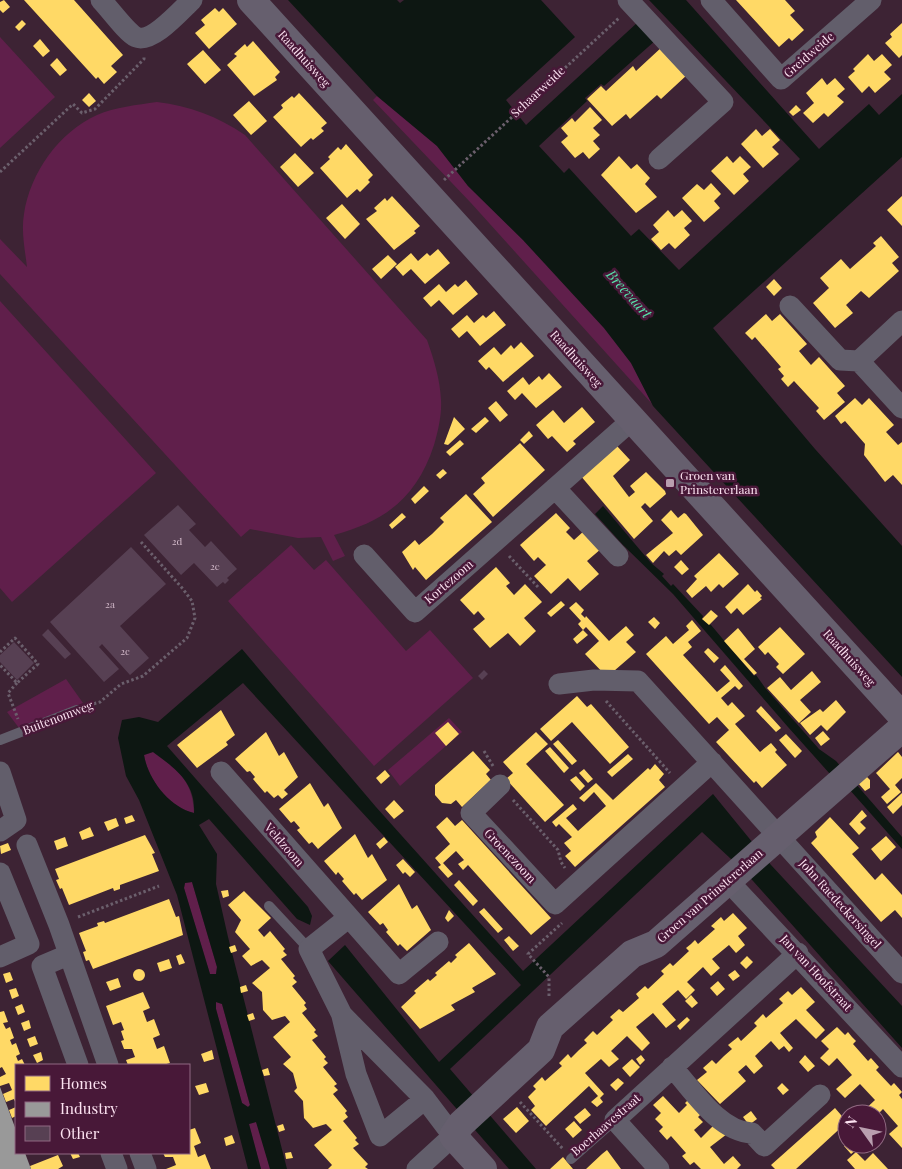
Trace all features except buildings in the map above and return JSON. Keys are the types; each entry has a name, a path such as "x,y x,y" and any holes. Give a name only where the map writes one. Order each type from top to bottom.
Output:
{"street":[{"path":"101,0 135,37 144,38 154,35 192,0"},
{"name":"Raadhuisweg","path":"251,0 902,716"},
{"name":"Greidweide","path":"711,0 781,79 871,0"},
{"path":"633,2 723,102 659,159"},
{"path":"790,306 840,360 859,360 902,321"},
{"path":"859,360 902,408"},
{"name":"Kortezoom","path":"364,555 415,612 632,420"},
{"path":"555,488 618,556"},
{"path":"559,684 594,680 638,681 779,835"},
{"name":"Groen van Prinstererlaan","path":"417,1169 493,1092 541,1050 550,1027 632,954 656,944 902,728"},
{"path":"555,904 712,762"},
{"path":"0,772 16,820 0,831"},
{"name":"Veldzoom","path":"221,772 399,974 438,942"},
{"name":"Groenezoom","path":"500,785 471,813 555,904"},
{"name":"John Raedeckersingel","path":"779,835 902,973"},
{"path":"27,844 59,925 108,1064"},
{"path":"0,873 30,944 0,957"},
{"name":"Jan van Hoofstraat","path":"728,881 798,953 902,1067"},
{"path":"348,918 309,949 342,1015 356,1074 380,1136 425,1099"},
{"name":"Boerhaavestraat","path":"615,1120 798,953"},
{"path":"68,955 42,966 78,1064"},
{"path":"342,1015 457,1130 483,1169"},
{"path":"672,1067 724,1125 742,1133 752,1133 764,1146 820,1095"},
{"path":"615,1120 660,1169"},
{"path":"111,1154 117,1169"},
{"path":"140,1154 146,1169"}],"lane":[{"name":"Buitenomweg","path":"0,740 77,710"},
{"path":"269,906 309,949"},
{"name":"Boerhaavestraat","path":"571,1159 615,1120"}],"path":[{"name":"Schaarweide","path":"444,180 633,2"},
{"path":"0,172 73,104 82,113 95,109 144,59 144,38"},
{"path":"495,541 538,587"},
{"name":"Buitenomweg","path":"77,710 100,702 121,684 143,676 187,638 195,618 192,601 141,542"},
{"path":"0,652 15,638 38,664 8,693 23,731"},
{"path":"0,665 17,684"},
{"path":"594,680 594,688 683,787"},
{"path":"484,751 496,770 500,785 558,850 561,862 579,882"},
{"path":"59,925 159,886"},
{"path":"549,977 528,954 568,918 555,904"},
{"name":"Boerhaavestraat","path":"493,1092 571,1159"}],"shaded area":[{"path":"0,37 55,97 0,148"},
{"path":"377,96 437,146 468,186 523,240 604,328 631,363 653,405 471,203 373,100"},
{"path":"157,102 181,106 203,113 224,122 245,135 427,340 438,377 441,405 437,434 427,463 409,493 397,504 369,522 334,535 345,556 333,561 321,537 298,538 250,529 241,537 0,274 0,239 27,267 23,227 27,199 40,169 59,143 83,122 104,112"},
{"path":"0,301 156,473 12,602 0,588"},
{"path":"291,545 314,570 326,560 406,651 430,630 473,678 374,766 228,601"},
{"path":"66,679 83,703 19,728 7,712"},
{"path":"449,718 462,732 400,786 388,770"},
{"path":"153,752 177,771 187,784 191,792 194,813 185,810 168,799 155,783 144,755"},
{"path":"192,882 217,967 216,974 210,974 184,888 185,883"},
{"path":"216,1002 222,1004 250,1105 248,1107 242,1103 216,1009"},
{"path":"256,1122 270,1169 261,1169 249,1124"}],"water":[{"name":"Breevaart","path":"288,0 397,0 400,3 404,0 541,0 575,37 506,100 526,125 638,22 656,40 604,86 601,84 585,98 587,101 539,146 564,173 569,168 631,236 639,229 679,270 800,159 649,0 686,0 819,149 869,104 879,115 902,94 902,157 713,328 815,449 902,546 902,677 653,406 631,363 604,328 523,240 468,186 437,146 377,96"},
{"path":"603,506 651,563 664,574 662,576 671,586 673,584 703,616 702,619 711,625 754,676 756,675 819,749 836,761 902,837 902,849 849,789 830,774 673,594 623,545 595,514"},
{"path":"242,649 376,807 523,971 713,794 771,865 902,1006 902,1048 745,872 702,832 450,1069 536,1169 509,1169 328,961 345,945 439,1062 521,985 243,683 167,746 308,907 312,916 310,925 297,919 209,819 199,825 217,854 216,884 287,1169 270,1169 256,1122 249,1124 261,1169 248,1169 177,895 139,800 126,776 118,738 122,720 139,717 158,722","holes":["153,752 176,770 188,785 194,802 194,813 176,805 161,791 150,773 144,755","192,882 217,967 216,974 210,974 184,888 185,883","216,1002 222,1004 250,1105 248,1107 242,1103 216,1009"]}],"place":[{"name":"Groen van Prinstererlaan","path":"670,483"}]}
